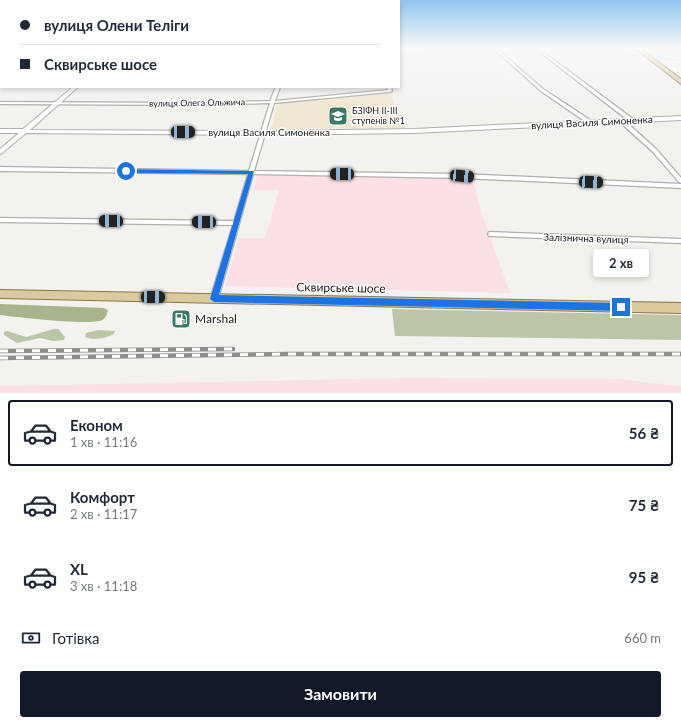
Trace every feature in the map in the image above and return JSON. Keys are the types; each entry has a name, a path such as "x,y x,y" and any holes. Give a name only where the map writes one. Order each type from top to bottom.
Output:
{"main road":[{"path":"662,67 681,82"},
{"name":"Сквирське шосе","path":"0,294 681,308"}],"street":[{"path":"516,67 542,90 591,123"},
{"path":"562,67 631,120"},
{"path":"0,152 75,88"},
{"path":"214,299 272,102 278,88"},
{"name":"вулиця Олега Ольжича","path":"0,103 193,104 272,102 390,91 388,88"},
{"name":"вулиця Василя Симоненка","path":"0,131 263,133 415,131 681,118"},
{"path":"622,121 655,151 681,180"},
{"path":"0,169 462,176 681,186"},
{"path":"0,220 236,223"},
{"name":"Залізнична вулиця","path":"491,234 681,241"}],"shaded area":[{"name":"БЗІФН ІІ-ІІІ ступенів №1","path":"390,94 406,128 271,129 278,103"},
{"path":"258,174 471,177 485,223 510,293 225,286 239,238 265,238 279,190 253,190"},
{"path":"407,378 619,379 681,386 681,393 0,393 0,386"}],"green space":[{"path":"0,304 104,308 108,310 107,314 102,320 95,322 69,322 0,315"},
{"path":"392,309 681,315 681,340 395,336"},
{"path":"58,329 65,337 64,340 53,341 40,338 17,343 4,335 4,332 7,331 26,337"},
{"path":"98,330 115,331 114,334 104,338 92,339 85,337 86,333"}],"railway":[{"path":"0,351 233,349"},
{"path":"0,358 288,354 681,354"}],"place":[{"name":"БЗІФН ІІ-ІІІ ступенів №1","path":"338,116"},
{"name":"Marshal","path":"181,319"}],"route":[{"path":"126,171 252,172 214,299 621,307"}]}
